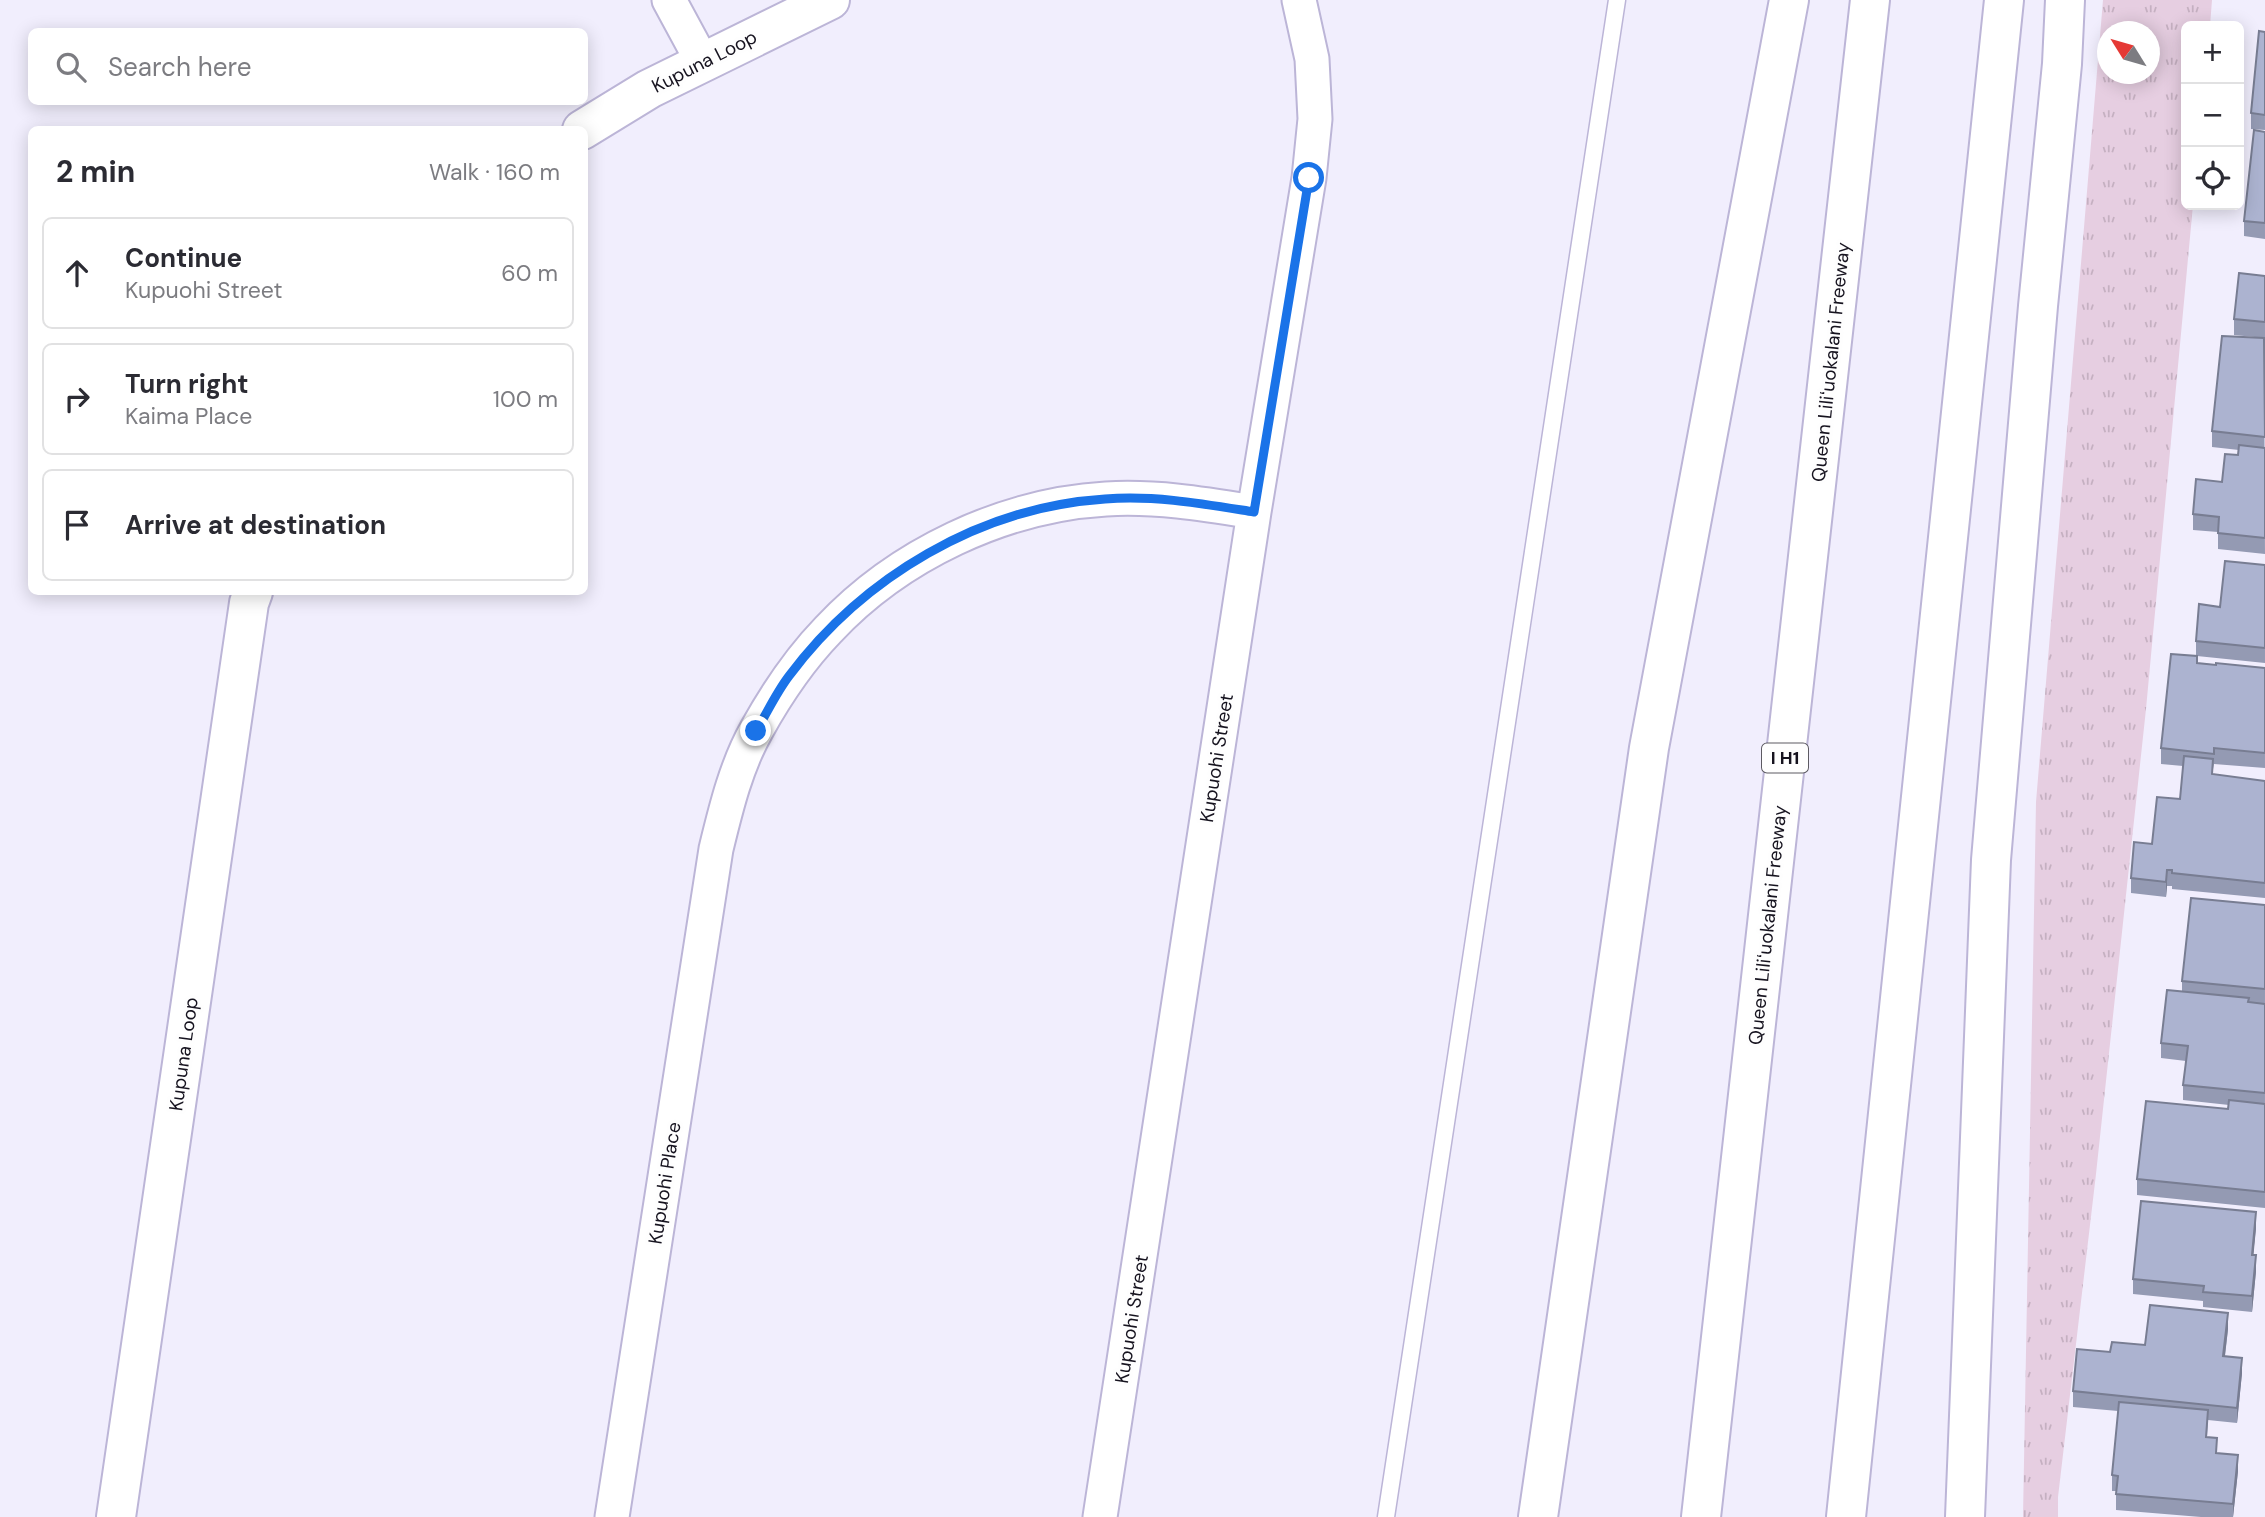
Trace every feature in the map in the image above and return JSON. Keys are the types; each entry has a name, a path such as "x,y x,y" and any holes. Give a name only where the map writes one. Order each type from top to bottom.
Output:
{"main road":[{"name":"Kupuna Loop","path":"588,126 702,61 830,0"},
{"path":"1538,1517 1649,748 1789,0"},
{"name":"Queen Liliʻuokalani Freeway","path":"1701,1517 1870,0"},
{"path":"1846,1517 2004,0"},
{"path":"1965,1517 1991,860 2062,64 2065,0"},
{"name":"Kupuna Loop","path":"116,1517 252,595"}],"street":[{"path":"669,0 702,61"},
{"name":"Kupuohi Street","path":"1100,1517 1254,512 1309,178 1315,119 1312,58 1299,0"},
{"name":"Kupuohi Place","path":"612,1517 716,849 732,789 756,731 788,677 828,629 874,587 927,553 983,526 1043,508 1105,499 1167,499 1254,512"}],"lane":[{"path":"1386,1517 1617,0"}],"green space":[{"path":"2103,0 2212,0 2210,21 2181,21 2181,210 2193,210 2146,709 2058,1497 2058,1517 2023,1517 2036,802 2097,72 2097,84 2160,84 2160,21 2101,21"}],"building":[{"path":"2259,31 2265,32 2265,115 2251,113"},
{"path":"2254,130 2265,132 2265,223 2244,221"},
{"path":"2239,273 2265,276 2265,322 2234,319"},
{"path":"2222,336 2264,338 2265,437 2212,431"},
{"path":"2239,445 2265,448 2265,538 2218,533 2219,517 2193,514 2196,479 2222,482 2225,454 2238,455"},
{"path":"2225,561 2265,565 2265,648 2196,641 2199,604 2220,607"},
{"path":"2171,654 2197,656 2197,663 2265,668 2265,753 2214,748 2214,754 2161,748"},
{"path":"2184,756 2213,759 2212,774 2265,781 2265,883 2172,873 2172,870 2167,870 2166,882 2131,878 2134,842 2152,844 2157,797 2180,799"},
{"path":"2191,898 2265,905 2265,989 2182,981"},
{"path":"2167,990 2249,998 2248,1002 2265,1004 2265,1093 2183,1085 2188,1046 2161,1043"},
{"path":"2229,1100 2265,1104 2265,1192 2137,1179 2146,1101 2228,1109"},
{"path":"2141,1201 2256,1212 2252,1296 2203,1292 2204,1286 2133,1279"},
{"path":"2150,1305 2228,1313 2223,1356 2242,1358 2237,1408 2073,1391 2077,1349 2110,1352 2112,1342 2145,1345"},
{"path":"2119,1402 2208,1410 2206,1437 2217,1438 2216,1453 2238,1455 2233,1504 2116,1494 2118,1476 2112,1475"}],"route":[{"path":"756,731 788,677 828,629 874,587 927,553 983,526 1043,508 1105,499 1167,499 1254,512 1309,178"}]}
